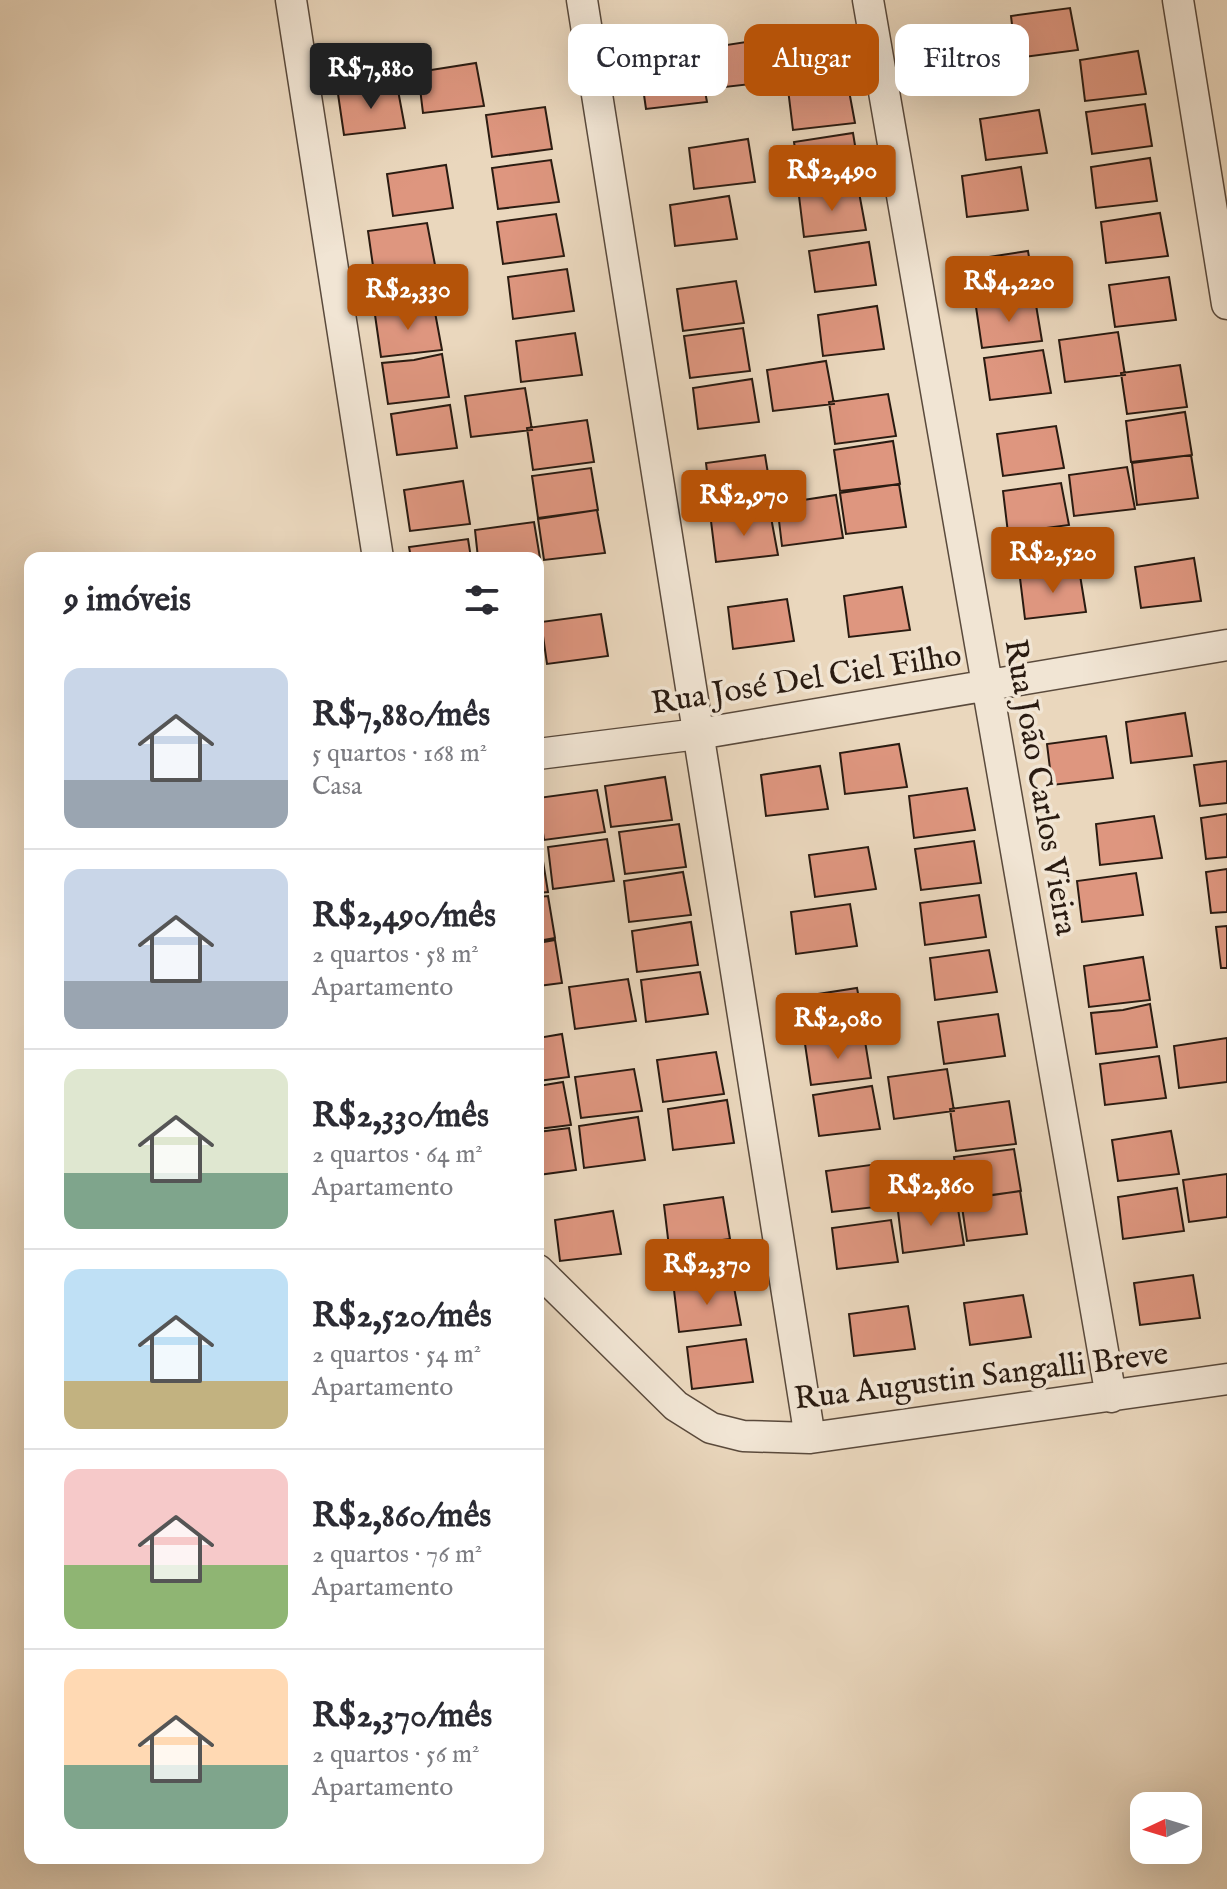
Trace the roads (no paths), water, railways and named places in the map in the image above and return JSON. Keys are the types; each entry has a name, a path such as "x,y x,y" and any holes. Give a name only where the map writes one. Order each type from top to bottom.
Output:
{"street":[{"path":"291,0 377,552"},
{"path":"582,0 810,1438"},
{"name":"Rua João Carlos Vieira","path":"868,0 1111,1397"},
{"path":"1178,0 1227,304"},
{"name":"Rua José Del Ciel Filho","path":"544,753 698,734 1227,645"},
{"name":"Rua Augustin Sangalli Breve","path":"544,1276 676,1406 711,1428 743,1436 810,1438 1227,1379"}]}
